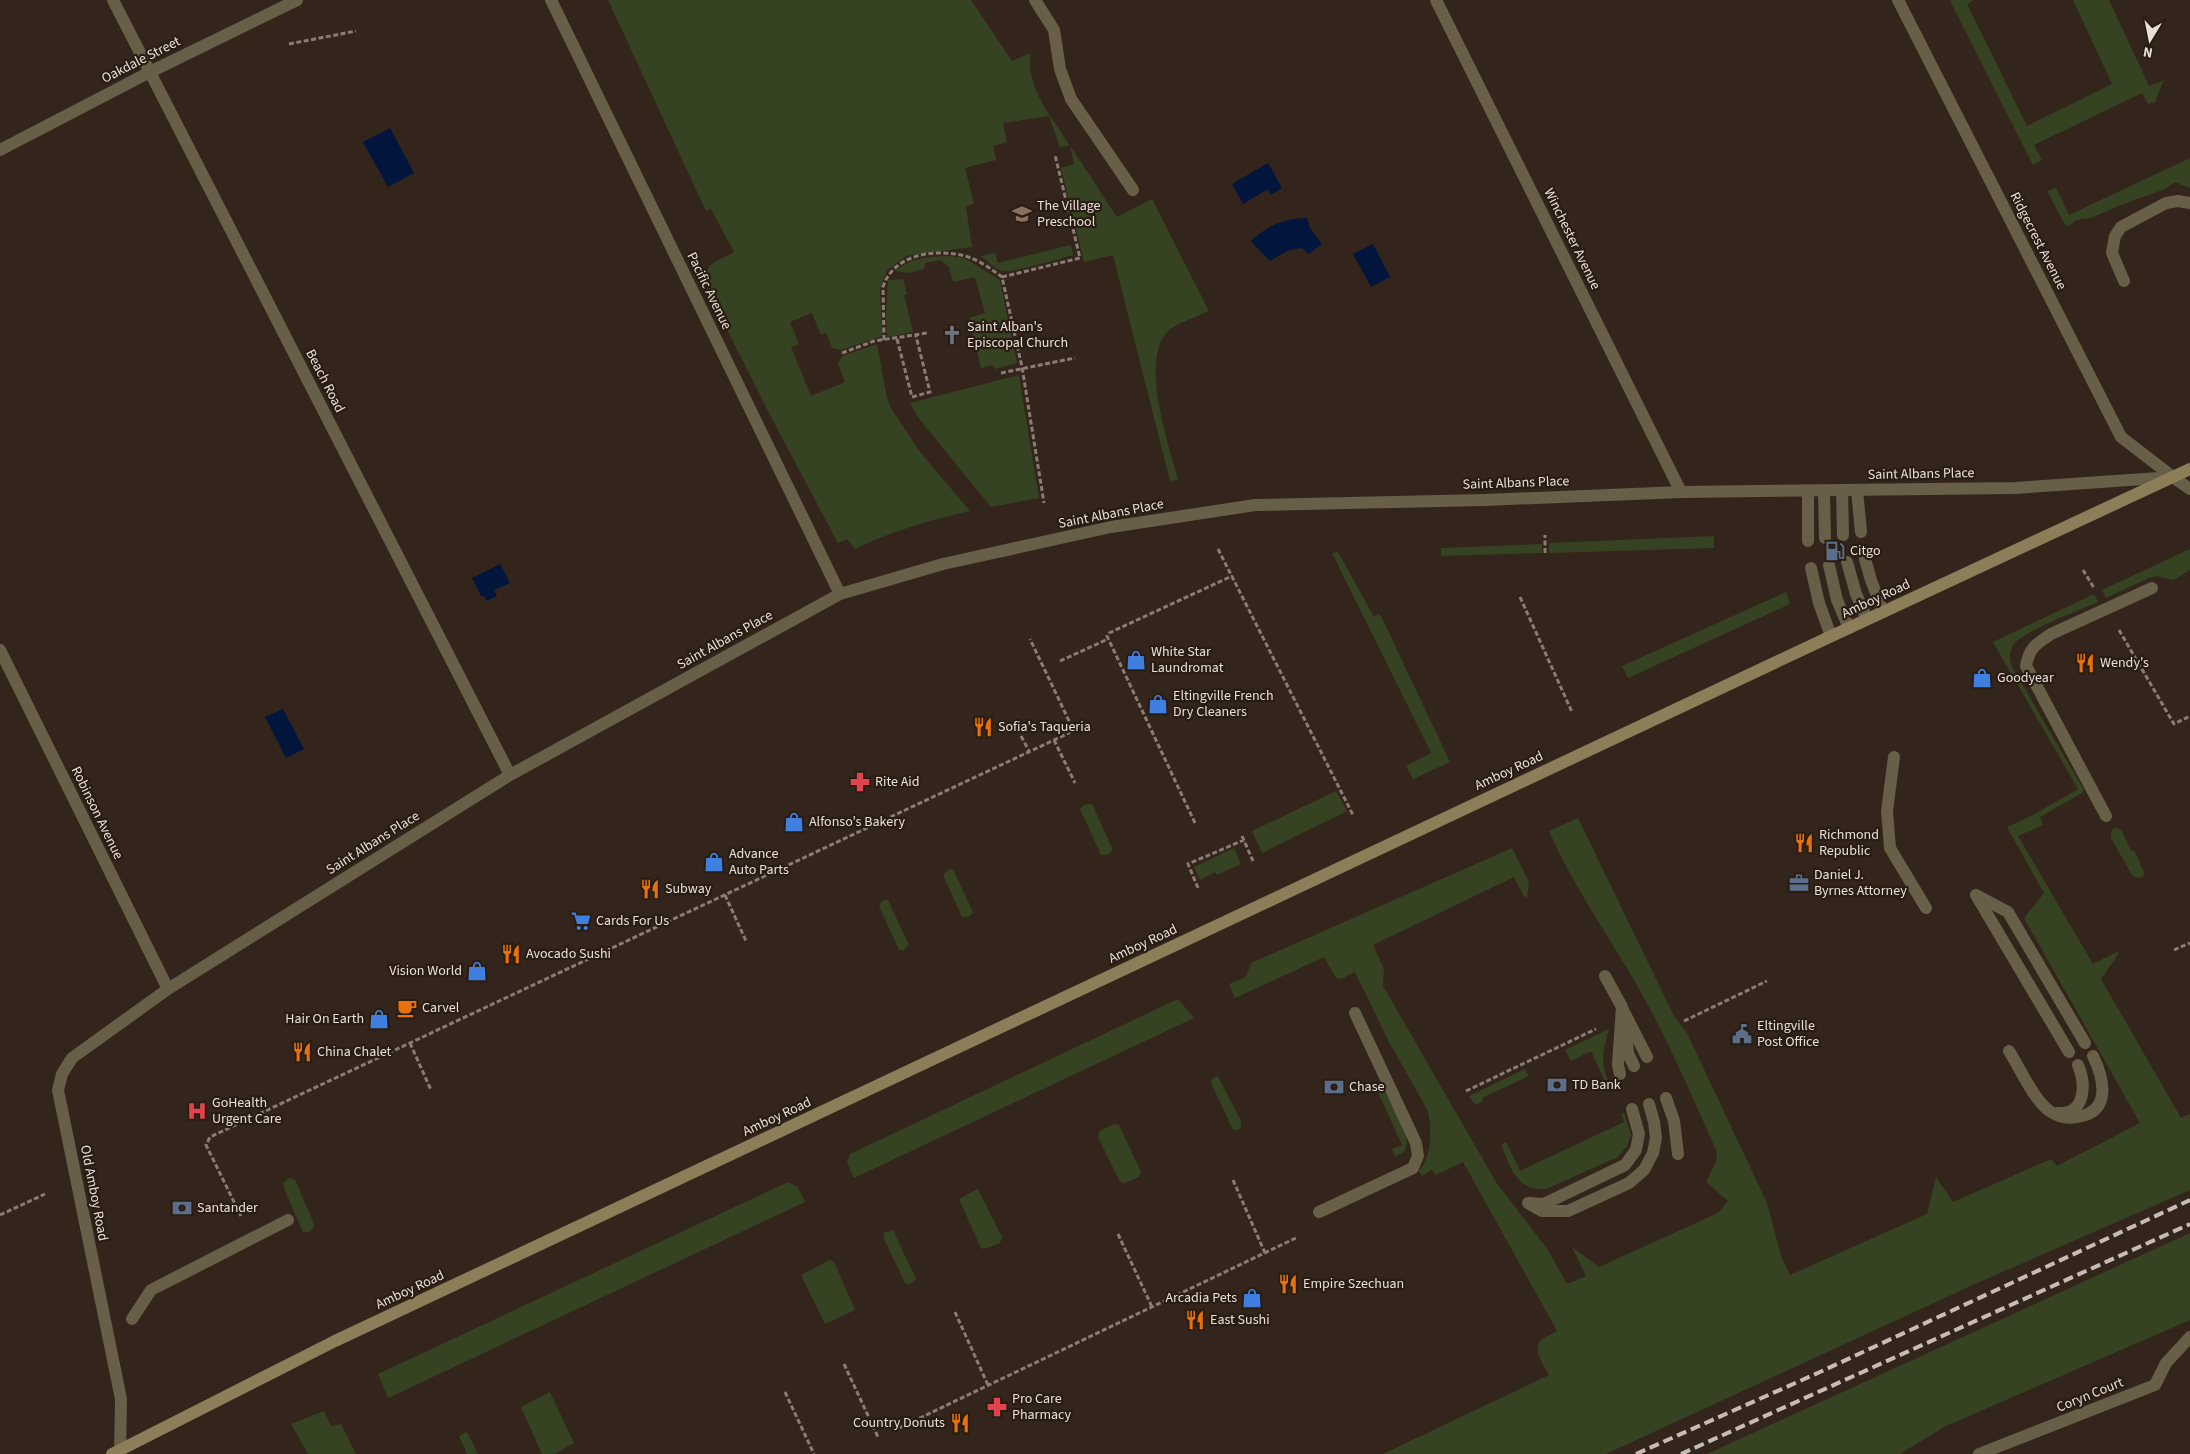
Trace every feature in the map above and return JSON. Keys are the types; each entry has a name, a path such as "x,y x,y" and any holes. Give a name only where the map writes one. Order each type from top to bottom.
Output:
{"main road":[{"name":"Amboy Road","path":"117,1453 335,1341 1867,619 2190,469"}],"street":[{"name":"Beach Road","path":"113,0 510,775"},
{"name":"Oakdale Street","path":"0,150 150,72 297,0"},
{"name":"Pacific Avenue","path":"552,0 840,594"},
{"path":"1035,0 1054,30 1060,69 1071,99 1133,190"},
{"name":"Winchester Avenue","path":"1436,0 1681,492"},
{"name":"Ridgecrest Avenue","path":"1898,0 2121,437 2190,489"},
{"path":"2124,281 2112,253 2115,236 2121,227 2166,203 2178,201 2190,203"},
{"name":"Saint Albans Place","path":"168,989 510,775 840,594 943,564 1092,532 1255,505 1485,500 1681,492 2015,488 2173,476"},
{"path":"1842,490 1843,535"},
{"path":"1857,490 1861,532"},
{"path":"1808,491 1808,541"},
{"path":"1824,491 1825,538"},
{"path":"1865,558 1883,612"},
{"path":"1847,562 1856,594 1867,619"},
{"path":"1829,565 1837,600 1849,628"},
{"path":"1811,568 1819,603 1831,636"},
{"path":"2106,816 2026,666 2028,654 2037,644 2051,634 2152,588"},
{"name":"Robinson Avenue","path":"0,650 168,989"},
{"path":"1894,758 1887,811 1890,848 1926,908"},
{"path":"2069,1052 1976,895 2008,912 2085,1043"},
{"path":"1605,976 1647,1057"},
{"name":"Old Amboy Road","path":"117,1453 121,1399 58,1090 62,1074 72,1058 168,989"},
{"path":"1622,1007 1628,1053 1634,1066"},
{"path":"1620,1074 1618,1065 1622,1007"},
{"path":"1319,1212 1413,1168 1418,1156 1416,1143 1355,1013"},
{"path":"2009,1051 2040,1101 2049,1111 2058,1116 2070,1118 2092,1113 2099,1105 2102,1095 2102,1083 2100,1070 2093,1056"},
{"path":"2049,1111 2066,1113 2073,1110 2079,1104 2084,1087 2078,1065"},
{"path":"1666,1098 1674,1121 1678,1154"},
{"path":"1632,1109 1639,1134 1636,1150 1625,1165 1544,1204 1528,1203 1542,1211 1568,1211 1629,1183 1644,1170 1653,1153 1656,1138 1649,1104"},
{"path":"132,1319 151,1290 288,1220"},
{"name":"Coryn Court","path":"1979,1454 2156,1385 2166,1364 2190,1337"}],"path":[{"path":"289,44 356,31"},
{"path":"884,340 883,287 891,271 910,257 927,254 962,255 978,261 1002,276 1080,258 1055,155"},
{"path":"1002,276 1022,367 1044,504"},
{"path":"842,353 884,340 927,333"},
{"path":"897,339 912,397 930,392 916,336"},
{"path":"1000,374 1022,367 1075,358"},
{"path":"1545,535 1545,553"},
{"path":"1218,549 1353,815"},
{"path":"2083,570 2097,592"},
{"path":"1195,823 1108,639 1109,633 1232,576"},
{"path":"1520,597 1572,712"},
{"path":"2117,626 2174,724 2190,716"},
{"path":"1060,661 1108,639"},
{"path":"244,1221 206,1146 210,1137 1069,733 1071,725 1031,642"},
{"path":"1022,736 1029,751"},
{"path":"1054,740 1075,783"},
{"path":"1198,888 1188,864 1242,838 1254,861"},
{"path":"725,895 746,941"},
{"path":"2174,950 2190,943"},
{"path":"1684,1021 1767,981"},
{"path":"1466,1091 1601,1026"},
{"path":"410,1043 431,1090"},
{"path":"1233,1180 1265,1253"},
{"path":"0,1215 45,1194"},
{"path":"1118,1234 1152,1307"},
{"path":"899,1428 1298,1237"},
{"path":"955,1312 988,1385"},
{"path":"844,1364 878,1437"},
{"path":"785,1392 814,1454"}],"green space":[{"path":"608,0 971,0 1012,61 1031,53 1030,66 1032,78 1041,101 1070,146 1060,147 1049,116 1003,123 1007,142 993,146 996,160 965,168 974,203 966,207 972,247 906,256 887,270 880,289 882,336 841,350 832,348 826,333 821,335 812,313 790,322 799,344 791,347 811,396 845,382 838,364 842,356 877,344 887,398 891,408 920,452 970,511 911,527 855,549 847,539 838,543 771,417 706,288 705,280 708,268 716,261 734,252 711,209 706,211"},
{"path":"1974,0 1967,4 2027,126 2112,84 2073,0 2109,0 2149,86 2168,79 2163,82 2155,102 2148,104 2142,93 2034,145 2042,160 2033,165 1950,1"},
{"path":"1070,146 1117,217 1152,199 1209,311 1171,328 1160,344 1156,362 1156,382 1163,425 1178,480 1170,481 1113,255 1084,262 1061,168 1074,164"},
{"path":"2190,158 2190,188 2175,182 2165,189 2091,218 2076,220 2069,226 2065,225 2047,191 2056,188 2069,215"},
{"path":"1071,245 1073,255 1007,271 995,268 980,256 995,253 998,263"},
{"path":"950,256 964,258 1000,280 1017,363 995,369 993,365 981,368 969,318 985,313 975,277 953,282 949,267 940,260 925,263 924,269 909,273 895,271 914,260"},
{"path":"903,279 907,294 904,295 913,332 887,337 888,280"},
{"path":"1019,375 1039,498 991,507 920,420 910,403"},
{"path":"1714,536 1714,548 1549,553 1549,543"},
{"path":"1542,544 1542,553 1441,556 1441,548"},
{"path":"2190,549 2190,570 2174,580 2156,576 2106,598 2102,590"},
{"path":"1338,552 1374,617 1379,614 1382,618 1450,762 1413,779 1406,766 1431,753 1332,553"},
{"path":"1786,592 1790,604 1628,678 1622,666"},
{"path":"2094,594 2098,602 2029,633 2014,644 2010,652 2012,667 2084,790 2082,793 2040,817 2043,825 2018,836 2093,964 2117,952 2119,953 2101,979 2181,1118 2190,1114 2190,1190 1975,1284 1606,1454 1383,1454 1549,1375 1537,1349 1543,1338 1557,1331 1463,1162 1436,1175 1432,1170 1422,1176 1419,1171 1429,1151 1430,1126 1428,1111 1389,1042 1355,972 1341,979 1336,978 1324,957 1235,998 1229,984 1246,977 1251,963 1512,848 1529,882 1527,898 1523,895 1514,877 1373,945 1384,969 1383,986 1496,1182 1548,1250 1567,1284 1586,1276 1572,1247 1599,1267 1718,1213 1728,1201 1706,1182 1716,1162 1717,1152 1670,1048 1638,987 1569,871 1549,831 1578,818 1674,1016 1687,1033 1767,1203 1781,1256 1790,1275 1927,1214 1936,1177 1953,1202 2051,1159 2057,1166 2140,1123 2024,918 2044,893 2007,827 2033,815 2078,789 1993,642"},
{"path":"1336,791 1347,811 1262,853 1252,831"},
{"path":"1092,804 1113,850 1107,855 1101,855 1080,809 1084,805"},
{"path":"2115,828 2121,829 2131,851 2134,850 2144,872 2143,877 2137,878 2132,875 2111,838 2111,831"},
{"path":"1234,848 1241,864 1217,875 1215,872 1200,880 1194,867"},
{"path":"949,869 953,869 973,912 970,916 962,917 943,875"},
{"path":"883,900 888,900 909,945 904,950 899,950 879,906"},
{"path":"1178,999 1194,1018 854,1178 847,1162 850,1154"},
{"path":"1609,1029 1603,1054 1605,1073 1608,1080 1605,1081 1591,1051 1571,1061 1565,1050"},
{"path":"1525,1069 1529,1076 1482,1098 1483,1101 1475,1105 1469,1096"},
{"path":"1218,1076 1241,1121 1241,1127 1238,1130 1233,1129 1231,1126 1212,1085 1211,1081 1213,1078"},
{"path":"1383,1090 1401,1119 1406,1135 1405,1151 1395,1157 1392,1149 1402,1145 1378,1092"},
{"path":"1624,1113 1631,1135 1627,1146 1618,1157 1546,1189 1536,1189 1521,1182 1512,1170 1501,1145 1506,1142 1520,1171 1624,1122 1621,1114"},
{"path":"1114,1124 1119,1125 1141,1172 1139,1177 1125,1183 1120,1182 1098,1137 1100,1131"},
{"path":"289,1178 295,1180 314,1224 314,1227 309,1232 303,1232 284,1188 283,1183"},
{"path":"788,1182 798,1187 805,1202 388,1398 378,1374"},
{"path":"978,1189 1002,1237 1000,1243 984,1249 981,1248 959,1199"},
{"path":"893,1230 916,1279 909,1285 905,1283 884,1239 884,1233"},
{"path":"2190,1233 2190,1320 1944,1427 1900,1454 1707,1454"},
{"path":"830,1260 834,1262 855,1310 825,1324 801,1275"},
{"path":"550,1392 574,1443 555,1454 542,1454 521,1407"},
{"path":"324,1411 331,1426 341,1424 356,1454 308,1454 291,1424"},
{"path":"466,1432 478,1454 467,1454 459,1436"}],"water":[{"path":"390,128 414,173 388,187 363,142"},
{"path":"1268,163 1282,188 1271,195 1268,189 1243,204 1232,184"},
{"path":"1307,218 1310,228 1322,244 1309,254 1302,248 1289,250 1270,261 1251,241 1277,224"},
{"path":"1373,244 1390,277 1371,287 1353,254"},
{"path":"500,564 510,583 494,590 497,596 486,601 484,596 481,596 472,578"},
{"path":"283,709 304,749 286,758 265,717"}],"railway":[{"path":"1636,1454 1820,1372 2190,1200"},
{"path":"1681,1454 2190,1224"}],"place":[{"name":"The Village Preschool","path":"1022,214"},
{"name":"Saint Alban's Episcopal Church","path":"952,335"},
{"name":"Citgo","path":"1835,551"},
{"name":"White Star Laundromat","path":"1136,660"},
{"name":"Wendy's","path":"2085,663"},
{"name":"Goodyear","path":"1982,678"},
{"name":"Eltingville French Dry Cleaners","path":"1158,704"},
{"name":"Sofia's Taqueria","path":"983,727"},
{"name":"Rite Aid","path":"860,782"},
{"name":"Alfonso's Bakery","path":"794,822"},
{"name":"Richmond Republic","path":"1804,843"},
{"name":"Advance Auto Parts","path":"714,862"},
{"name":"Daniel J. Byrnes Attorney","path":"1799,883"},
{"name":"Subway","path":"650,889"},
{"name":"Cards For Us","path":"581,921"},
{"name":"Avocado Sushi","path":"511,954"},
{"name":"Vision World","path":"477,971"},
{"name":"Carvel","path":"407,1008"},
{"name":"Hair On Earth","path":"379,1019"},
{"name":"Eltingville Post Office","path":"1742,1034"},
{"name":"China Chalet","path":"302,1052"},
{"name":"TD Bank","path":"1557,1085"},
{"name":"Chase","path":"1334,1087"},
{"name":"GoHealth Urgent Care","path":"197,1111"},
{"name":"Santander","path":"182,1208"},
{"name":"Empire Szechuan","path":"1288,1284"},
{"name":"Arcadia Pets","path":"1252,1298"},
{"name":"East Sushi","path":"1195,1320"},
{"name":"Pro Care Pharmacy","path":"997,1407"},
{"name":"Country Donuts","path":"960,1423"}]}
